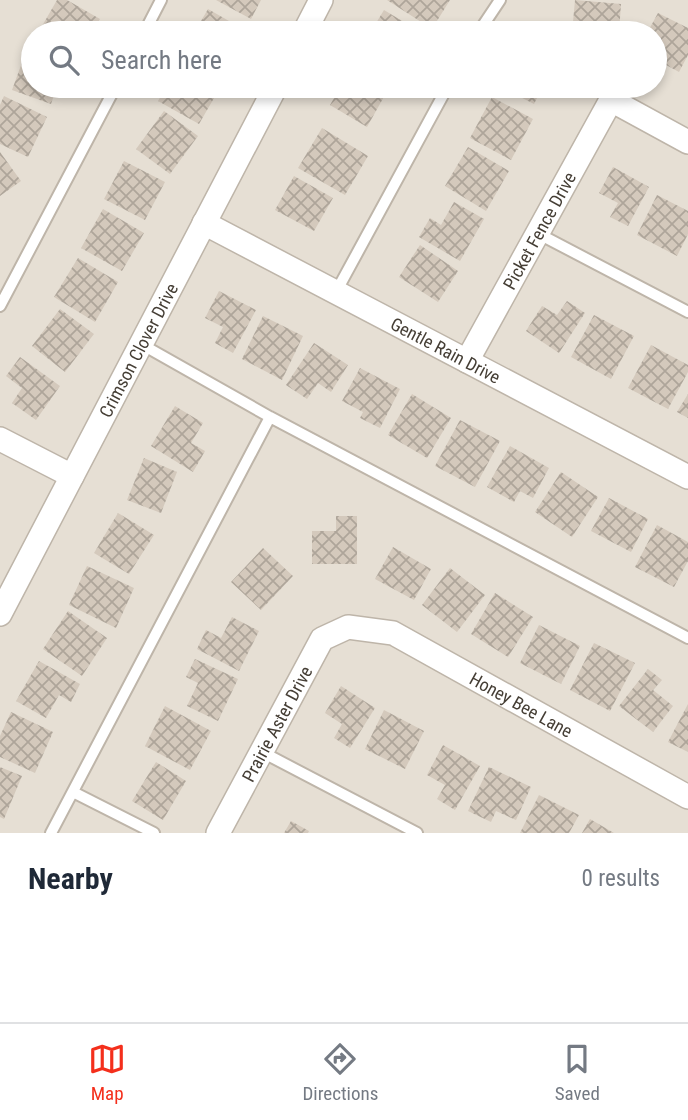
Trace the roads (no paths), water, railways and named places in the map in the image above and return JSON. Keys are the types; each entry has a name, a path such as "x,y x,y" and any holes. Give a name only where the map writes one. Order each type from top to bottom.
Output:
{"street":[{"path":"310,21 321,0"},
{"name":"Crimson Clover Drive","path":"0,614 270,98"},
{"name":"Picket Fence Drive","path":"467,361 611,100 688,142"},
{"name":"Gentle Rain Drive","path":"204,223 688,477"},
{"path":"0,439 72,476"},
{"name":"Prairie Aster Drive","path":"218,833 322,639 348,627"},
{"name":"Honey Bee Lane","path":"348,627 393,633 688,797"}],"lane":[{"path":"150,21 161,0"},
{"path":"486,21 500,0"},
{"path":"0,306 110,98"},
{"path":"336,292 442,98"},
{"path":"537,233 688,312"},
{"path":"141,344 270,416 688,638"},
{"path":"51,833 270,416"},
{"path":"262,752 417,833"},
{"path":"73,792 154,833"}]}
